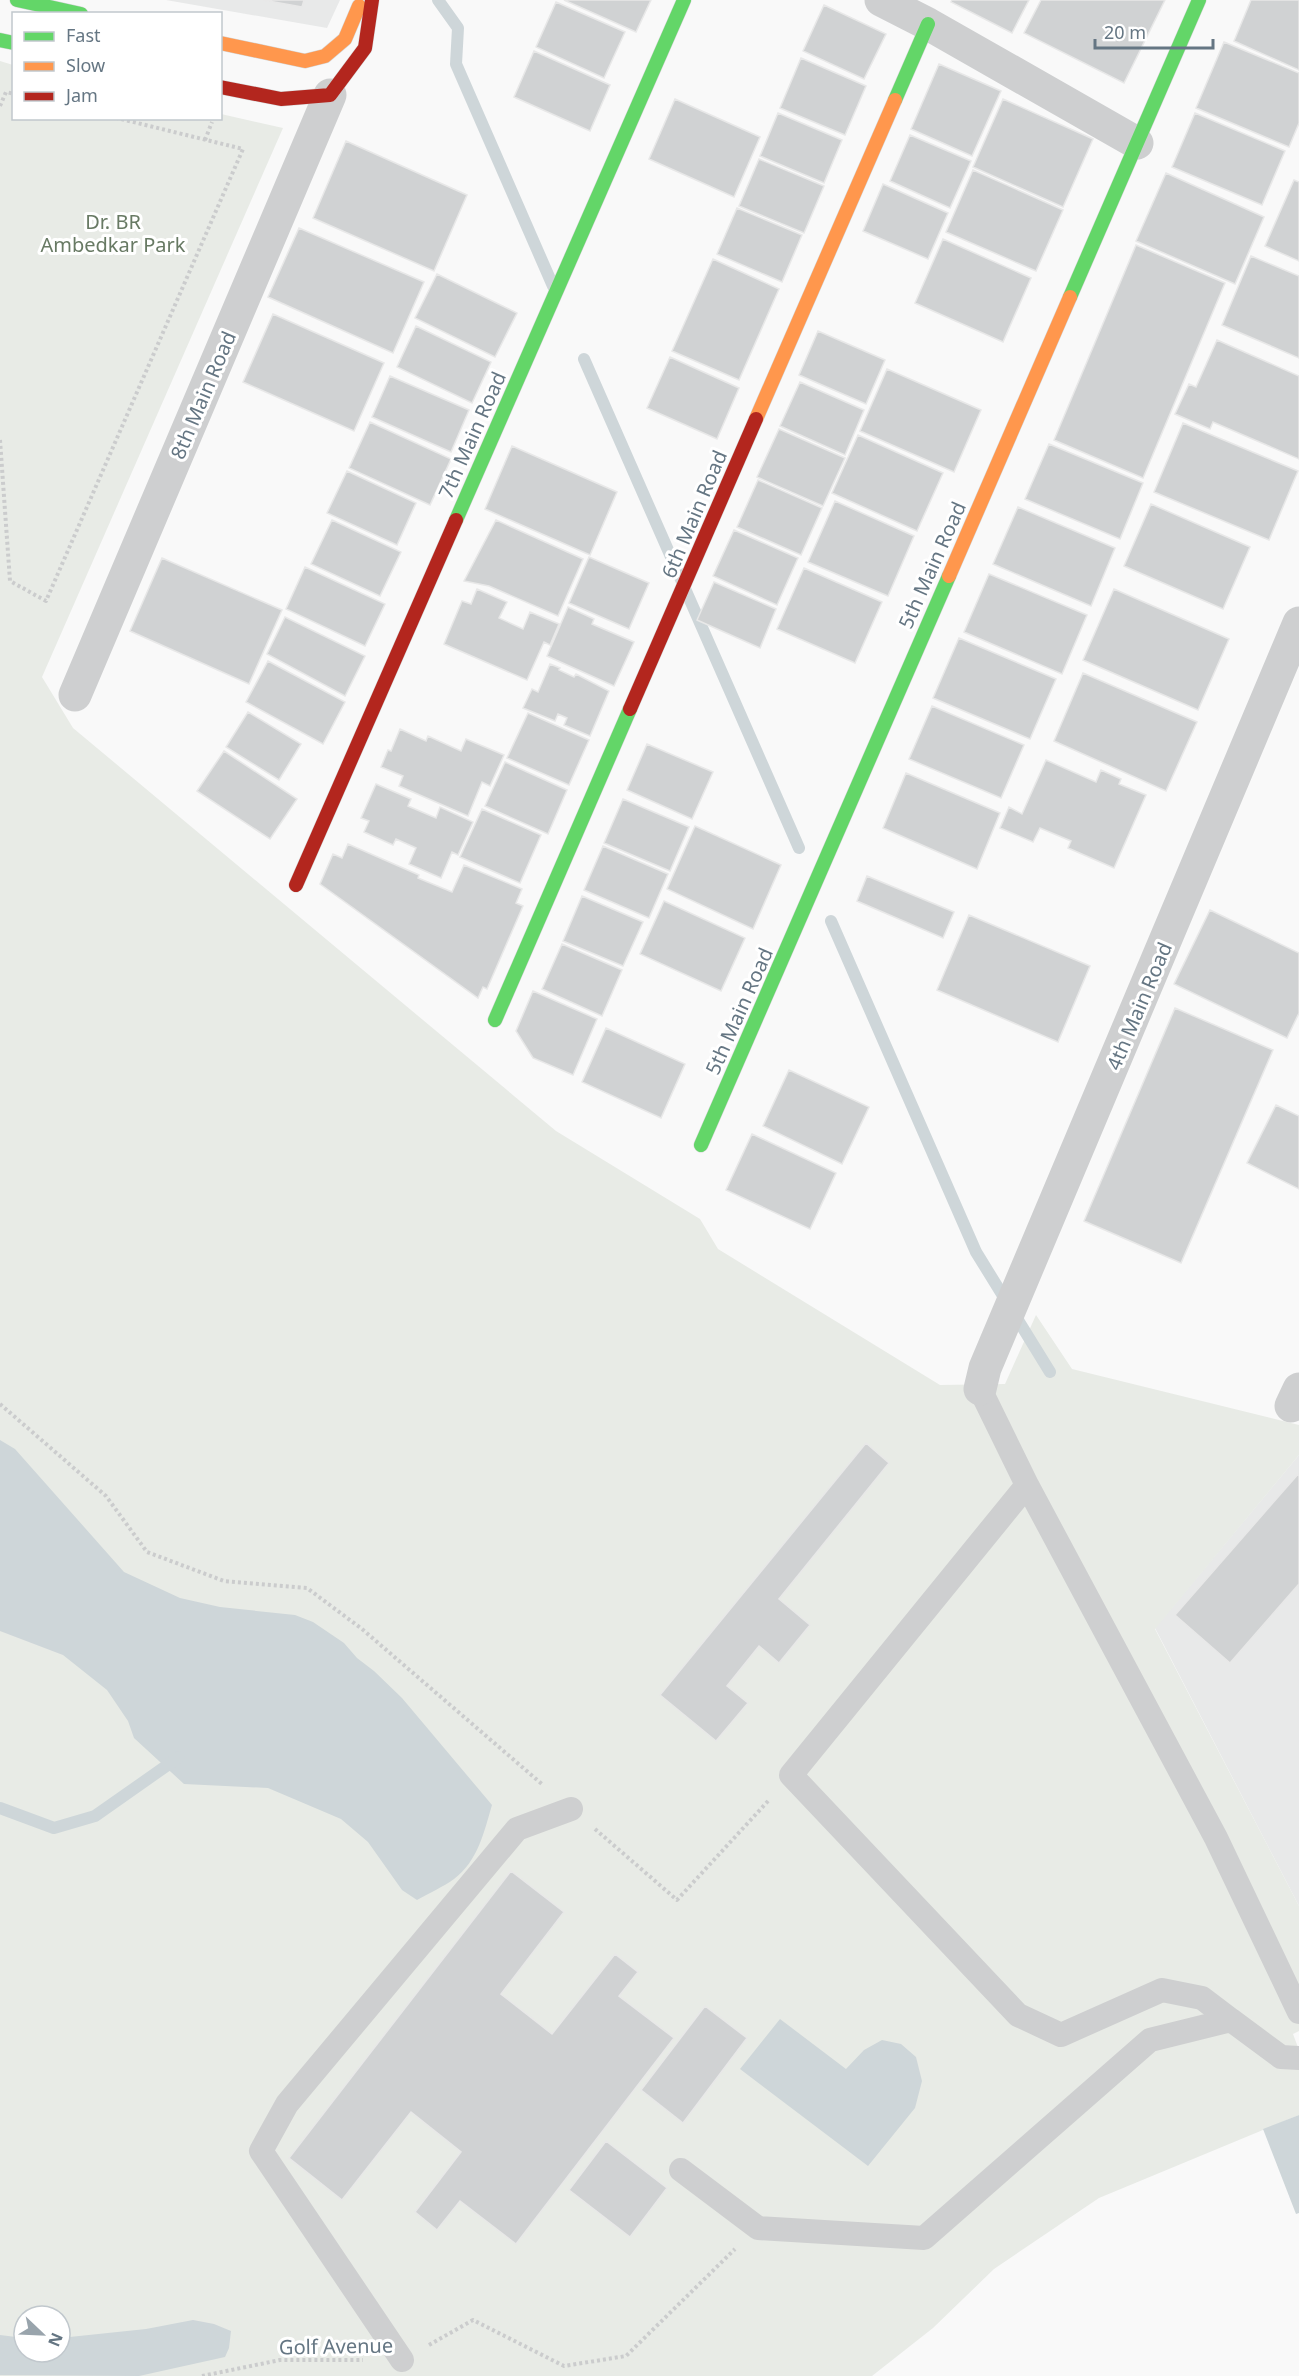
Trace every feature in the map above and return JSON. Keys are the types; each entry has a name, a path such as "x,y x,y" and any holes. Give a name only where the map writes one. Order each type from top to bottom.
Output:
{"street":[{"path":"17,0 72,12"},
{"path":"327,73 345,39 361,0"},
{"path":"222,87 281,99 327,73 365,48 372,0"},
{"name":"7th Main Road","path":"296,885 684,0"},
{"path":"881,0 928,24 1137,142"},
{"name":"5th Main Road","path":"701,1145 1199,0"},
{"name":"6th Main Road","path":"495,1020 928,24"},
{"path":"222,43 305,61 327,73"},
{"name":"8th Main Road","path":"75,695 327,73"},
{"name":"4th Main Road","path":"980,1389 986,1368 1299,623"}],"lane":[{"path":"980,1389 1027,1485 1216,1838 1299,2012"},
{"path":"1027,1485 791,1775 1018,2015 1061,2035 1162,1990 1202,1998 1281,2057 1299,2058"},
{"path":"402,2360 261,2151 287,2104 518,1829 571,1809"},
{"path":"681,2170 758,2228 924,2238 1150,2040 1231,2020"}],"path":[{"path":"0,106 6,92 12,93"},
{"path":"0,440 10,580 46,601 243,149 125,120"},
{"path":"205,140 212,120"},
{"path":"0,1404 106,1496 147,1552 224,1581 307,1588 362,1629 677,1900 791,1775"},
{"name":"Golf Avenue","path":"202,2376 280,2360 402,2360 473,2320 564,2366 626,2356 758,2228"}],"shaded area":[{"path":"166,0 340,0 327,28"},
{"path":"0,1440 15,1449 124,1572 180,1598 220,1607 295,1615 313,1622 344,1643 357,1658 374,1671 402,1698 492,1805 479,1845 462,1872 450,1882 417,1900 402,1890 368,1842 341,1819 268,1788 184,1784 134,1738 128,1721 107,1690 63,1655 0,1631"},
{"path":"1299,1455 1299,1906 1155,1628"},
{"path":"780,2019 846,2069 864,2050 882,2040 901,2044 916,2057 922,2081 915,2108 868,2166 740,2069"},
{"path":"1299,2115 1299,2213 1296,2214 1263,2129"},
{"path":"193,2320 214,2324 231,2331 229,2348 225,2357 139,2376 0,2375 0,2335 12,2336 12,2364 72,2364 72,2337 146,2329"}],"green space":[{"name":"Dr. BR Ambedkar Park","path":"0,61 12,65 12,120 222,120 222,114 283,128 42,677 73,728 556,1131 700,1219 718,1249 940,1385 1005,1384 1036,1315 1072,1369 1299,1425 1299,1455 1155,1629 1299,1906 1299,2031 1293,2034 1299,2050 1299,2115 1099,2198 994,2269 933,2328 872,2376 0,2376"}],"building":[{"path":"263,0 304,0 302,7"},
{"path":"564,0 651,0 636,32"},
{"path":"952,0 1029,0 1012,33 951,2"},
{"path":"1041,0 1165,0 1124,83 1024,33"},
{"path":"1251,0 1299,0 1299,70 1234,41"},
{"path":"556,2 625,32 604,78 536,47"},
{"path":"824,5 886,34 864,79 803,51"},
{"path":"1224,42 1299,73 1299,123 1289,147 1196,108"},
{"path":"534,51 610,85 590,131 514,97"},
{"path":"801,58 866,86 845,135 780,108"},
{"path":"939,64 1001,91 972,156 911,129"},
{"path":"675,99 760,137 734,197 649,159"},
{"path":"1003,99 1093,139 1063,207 973,167"},
{"path":"778,113 842,140 824,183 760,156"},
{"path":"1195,113 1285,151 1262,205 1172,167"},
{"path":"910,135 971,161 950,208 890,181"},
{"path":"346,141 467,195 434,271 313,218"},
{"path":"759,159 824,186 804,233 739,206"},
{"path":"973,170 1063,210 1036,271 946,232"},
{"path":"1166,173 1264,217 1235,284 1136,241"},
{"path":"1294,180 1299,182 1299,261 1265,246"},
{"path":"883,184 948,213 928,259 863,231"},
{"path":"737,208 802,235 782,282 717,254"},
{"path":"299,228 424,282 393,353 268,297"},
{"path":"943,239 1031,278 1003,342 915,303"},
{"path":"1136,245 1225,283 1143,478 1054,440"},
{"path":"1251,256 1299,276 1299,358 1222,325"},
{"path":"713,259 779,289 739,380 672,351"},
{"path":"437,274 517,313 495,357 415,318"},
{"path":"273,314 384,363 354,431 243,382"},
{"path":"416,326 491,362 472,403 397,367"},
{"path":"818,331 885,360 866,404 799,375"},
{"path":"1217,340 1299,376 1299,459 1213,422 1210,429 1175,414 1189,384 1196,387"},
{"path":"670,357 739,388 717,439 647,408"},
{"path":"887,369 981,410 954,472 860,431"},
{"path":"390,376 469,410 451,452 372,417"},
{"path":"800,382 864,410 845,455 780,426"},
{"path":"370,422 451,459 430,505 349,468"},
{"path":"1183,423 1298,471 1269,540 1154,492"},
{"path":"779,429 845,458 823,506 757,477"},
{"path":"858,435 943,473 917,531 832,493"},
{"path":"1049,444 1143,483 1120,539 1025,499"},
{"path":"512,446 617,492 590,555 485,509"},
{"path":"347,471 416,503 397,545 327,513"},
{"path":"758,480 822,508 801,555 737,527"},
{"path":"835,501 914,536 888,596 808,562"},
{"path":"1151,504 1250,547 1223,609 1124,566"},
{"path":"1018,507 1115,548 1091,606 993,564"},
{"path":"332,520 401,552 380,596 311,564"},
{"path":"496,520 583,559 558,616 489,586 464,581"},
{"path":"734,530 798,558 777,605 713,576"},
{"path":"589,557 649,583 629,629 569,603"},
{"path":"162,558 282,610 249,684 130,631"},
{"path":"305,567 385,604 365,646 286,609"},
{"path":"804,568 882,602 855,663 777,629"},
{"path":"989,574 1087,615 1062,674 964,632"},
{"path":"714,582 776,609 760,648 697,620"},
{"path":"477,589 507,602 499,618 523,629 530,612 559,624 550,645 544,642 527,680 444,644 462,601 471,604"},
{"path":"1114,589 1229,639 1198,710 1083,660"},
{"path":"568,607 594,619 592,624 634,642 614,686 547,656"},
{"path":"285,617 365,656 345,696 267,654"},
{"path":"959,638 1056,679 1030,739 933,698"},
{"path":"268,661 345,702 323,744 246,702"},
{"path":"550,664 574,677 576,674 609,691 590,736 564,725 567,718 558,714 555,721 523,708 532,689 538,692"},
{"path":"1083,673 1197,722 1166,791 1054,741"},
{"path":"932,706 1024,745 1001,798 909,759"},
{"path":"248,712 301,744 279,780 226,747"},
{"path":"528,713 589,740 569,785 507,758"},
{"path":"400,729 426,741 428,736 461,751 466,739 504,755 490,786 482,782 468,816 399,786 403,776 381,767"},
{"path":"647,744 713,772 692,819 627,790"},
{"path":"224,751 297,799 270,839 197,791"},
{"path":"1046,760 1096,782 1101,770 1121,779 1119,784 1146,795 1114,868 1068,848 1071,841 1040,828 1033,842 1000,828 1009,807 1022,814"},
{"path":"505,762 567,790 548,834 485,806"},
{"path":"906,773 1000,813 977,869 883,828"},
{"path":"376,784 411,799 408,806 436,818 440,807 473,822 458,855 452,852 441,878 409,864 416,848 396,839 393,845 364,832 369,821 361,818"},
{"path":"623,799 689,827 670,871 604,843"},
{"path":"482,809 541,835 520,883 460,857"},
{"path":"695,826 781,865 753,929 667,889"},
{"path":"348,844 452,892 464,865 522,889 516,903 523,906 487,989 483,987 478,998 320,884 333,854 342,858"},
{"path":"603,846 668,874 649,918 584,890"},
{"path":"867,876 954,912 943,938 857,901"},
{"path":"582,896 643,922 623,966 563,941"},
{"path":"664,901 745,938 721,991 640,954"},
{"path":"1210,910 1299,953 1299,1013 1287,1038 1174,984"},
{"path":"969,915 1090,966 1058,1042 937,990"},
{"path":"562,944 622,970 602,1016 542,989"},
{"path":"533,991 597,1019 573,1075 533,1058 516,1031"},
{"path":"1175,1008 1273,1050 1181,1263 1084,1221"},
{"path":"606,1028 685,1064 661,1118 582,1082"},
{"path":"789,1070 869,1107 842,1164 763,1126"},
{"path":"1276,1105 1299,1116 1299,1189 1247,1163"},
{"path":"752,1134 836,1173 810,1229 726,1190"},
{"path":"866,1443 889,1463 779,1599 810,1625 779,1663 759,1646 727,1686 748,1703 716,1741 660,1695"},
{"path":"1299,1473 1299,1584 1230,1663 1175,1615"},
{"path":"511,1871 564,1912 501,1994 552,2034 615,1954 638,1972 619,1996 674,2038 516,2244 460,2201 437,2230 415,2212 461,2152 411,2112 342,2200 289,2158"},
{"path":"705,2006 747,2038 683,2123 641,2090"},
{"path":"606,2141 667,2188 630,2237 569,2190"}],"waterway":[{"path":"438,0 458,28 456,64 553,286"},
{"path":"584,359 799,848"},
{"path":"831,921 976,1252 1050,1372"},
{"path":"0,1808 54,1828 95,1816 179,1757"}],"traffic: fast":[{"path":"17,0 72,12"},
{"path":"456,520 684,0"},
{"path":"1070,297 1199,0"},
{"path":"895,100 928,24"},
{"path":"0,40 12,43"},
{"path":"701,1145 949,576"},
{"path":"495,1020 630,709"}],"traffic: slow":[{"path":"222,43 305,61 325,56 345,39 359,6"},
{"path":"756,419 895,100"},
{"path":"949,576 1070,297"}],"traffic: jam":[{"path":"222,87 281,99 330,95 365,48 372,0"},
{"path":"630,709 756,419"},
{"path":"296,885 456,520"}]}
